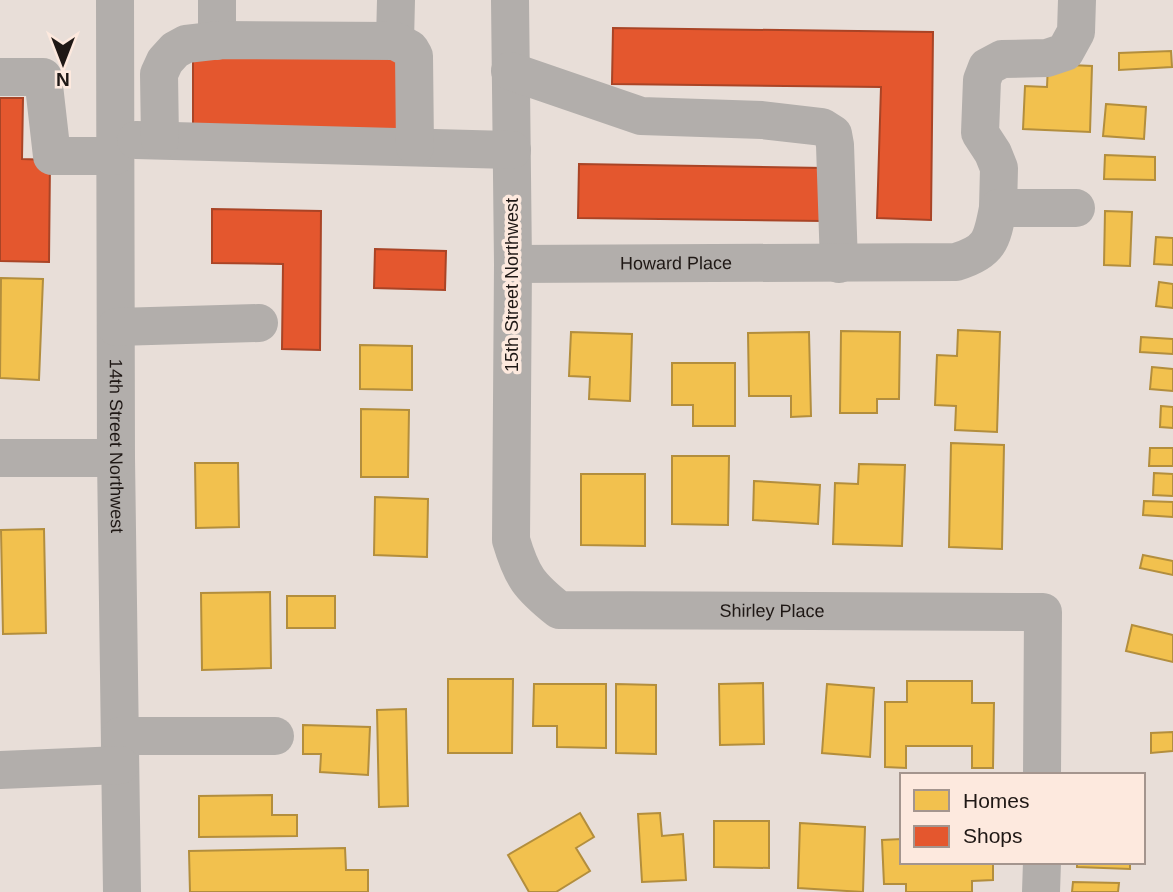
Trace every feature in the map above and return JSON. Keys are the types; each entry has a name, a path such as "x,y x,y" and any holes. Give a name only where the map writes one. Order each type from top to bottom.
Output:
{"street":[{"name":"14th Street Northwest","path":"115,0 116,458 122,892"},
{"path":"217,0 217,41"},
{"path":"395,41 396,0"},
{"name":"15th Street Northwest","path":"510,0 513,264 511,540 520,569"},
{"name":"Howard Place","path":"513,264 839,264 956,262 974,257 992,239 998,208 999,168 980,133 982,80 986,67 1002,59 1047,58 1065,52 1076,32 1077,0"},
{"path":"160,140 159,74 165,61 175,50 186,44 217,41 395,41 410,48 414,56 415,147"},
{"path":"510,71 641,116 762,120 822,127 833,134 835,145 839,264"},
{"path":"0,77 43,77 52,156 160,140 512,150"},
{"path":"998,208 1076,208"},
{"path":"116,327 259,323"},
{"path":"0,458 116,458"},
{"name":"Shirley Place","path":"520,569 537,592 559,610 1044,612 1042,773"},
{"path":"0,770 120,750 275,736"},
{"path":"1041,892 1042,864"}],"building: Homes":[{"path":"1171,51 1172,67 1119,70 1119,53"},
{"path":"1048,64 1092,66 1090,132 1023,129 1025,86 1047,87"},
{"path":"1106,104 1146,107 1144,139 1103,136"},
{"path":"1105,155 1155,157 1155,180 1104,179"},
{"path":"1105,211 1132,212 1130,266 1104,265"},
{"path":"1156,237 1173,238 1173,265 1154,264"},
{"path":"1,278 43,279 39,380 0,378"},
{"path":"1159,282 1173,284 1173,308 1156,306"},
{"path":"958,330 1000,332 997,432 955,430 956,406 935,405 937,355 957,356"},
{"path":"841,331 900,332 899,399 877,399 877,413 840,413"},
{"path":"571,332 632,334 630,401 589,399 590,377 569,376"},
{"path":"809,332 811,416 791,417 791,396 749,396 748,333"},
{"path":"1141,337 1173,339 1173,354 1140,352"},
{"path":"360,345 412,346 412,390 360,389"},
{"path":"672,363 735,363 735,426 693,426 693,405 672,405"},
{"path":"1152,367 1173,369 1173,391 1150,389"},
{"path":"1161,406 1173,407 1173,428 1160,427"},
{"path":"361,409 409,410 408,477 361,477"},
{"path":"951,443 1004,445 1002,549 949,547"},
{"path":"1150,448 1173,448 1173,466 1149,466"},
{"path":"672,456 729,456 728,525 672,524"},
{"path":"195,463 238,463 239,527 196,528"},
{"path":"859,464 905,465 902,546 833,544 835,483 858,484"},
{"path":"1154,473 1173,474 1173,496 1153,495"},
{"path":"581,474 645,474 645,546 581,545"},
{"path":"754,481 820,485 818,524 753,520"},
{"path":"375,497 428,499 427,557 374,555"},
{"path":"1144,501 1173,502 1173,517 1143,515"},
{"path":"44,529 46,633 3,634 1,530"},
{"path":"1143,555 1173,561 1173,575 1140,568"},
{"path":"270,592 271,668 202,670 201,593"},
{"path":"287,596 335,596 335,628 287,628"},
{"path":"1132,625 1173,635 1173,662 1126,651"},
{"path":"448,679 513,679 512,753 448,753"},
{"path":"907,681 972,681 972,703 994,703 993,768 972,768 972,746 906,746 906,768 885,767 885,702 907,702"},
{"path":"763,683 764,744 720,745 719,684"},
{"path":"534,684 606,684 606,748 557,747 557,726 533,726"},
{"path":"616,684 656,685 656,754 616,753"},
{"path":"827,684 874,688 870,757 822,753"},
{"path":"406,709 408,806 379,807 377,710"},
{"path":"303,725 370,727 368,775 320,772 321,754 303,754"},
{"path":"1173,732 1173,751 1151,753 1151,733"},
{"path":"272,795 272,815 297,815 297,836 199,837 199,796"},
{"path":"580,813 594,837 576,848 590,871 556,892 529,892 508,855"},
{"path":"660,813 662,836 683,834 686,880 642,882 638,814"},
{"path":"714,821 769,821 769,868 714,867"},
{"path":"800,823 865,827 863,892 798,888"},
{"path":"900,839 900,864 993,864 993,880 972,881 972,892 906,892 906,884 884,884 882,840"},
{"path":"345,848 346,870 368,870 368,892 190,892 189,851"},
{"path":"1077,864 1130,864 1130,869 1077,867"},
{"path":"1073,882 1119,883 1118,892 1072,892"}],"building: Shops":[{"path":"613,28 933,32 931,220 877,218 881,87 612,84"},
{"path":"193,52 402,52 402,133 193,133"},
{"path":"0,98 23,98 22,159 50,160 49,262 0,261"},
{"path":"579,164 824,168 823,221 578,218"},
{"path":"212,209 321,211 320,350 282,349 283,264 212,263"},
{"path":"375,249 446,251 445,290 374,288"}]}
